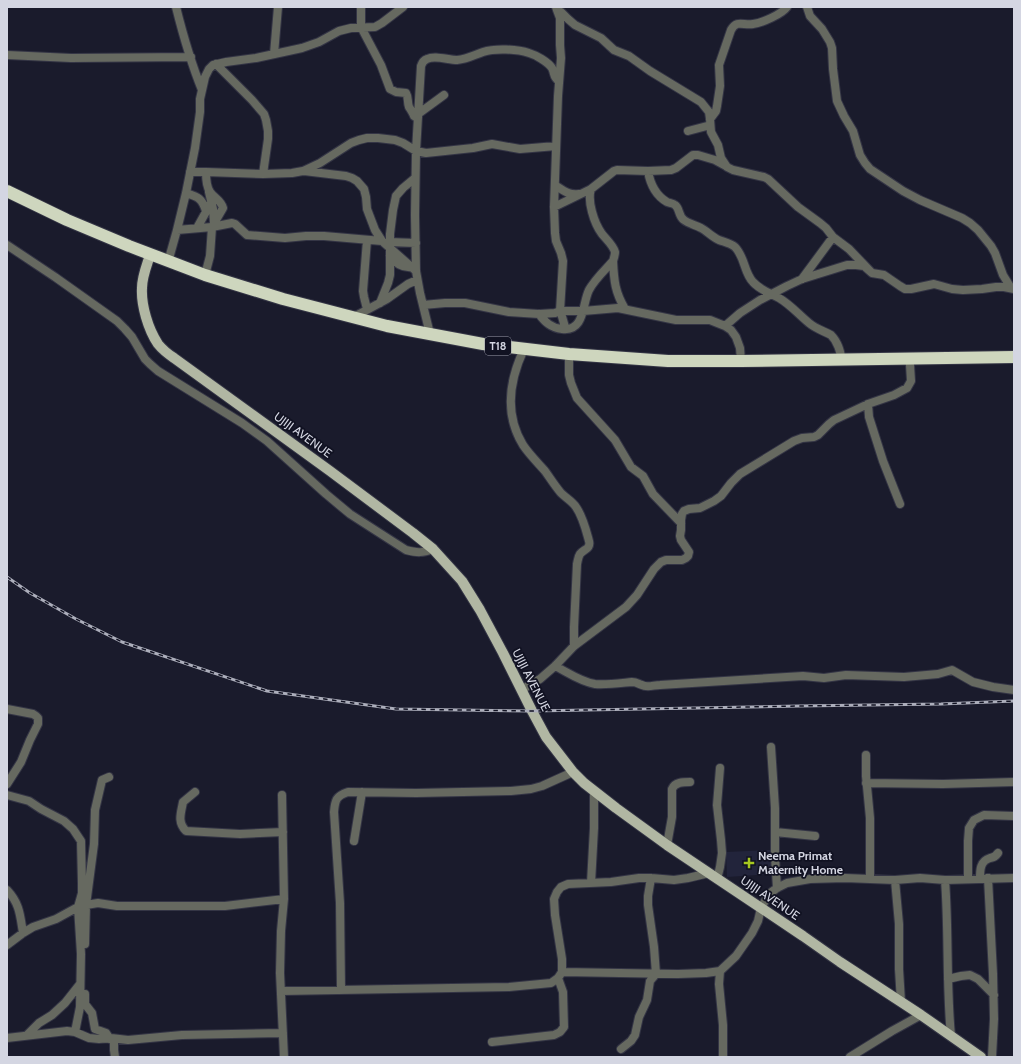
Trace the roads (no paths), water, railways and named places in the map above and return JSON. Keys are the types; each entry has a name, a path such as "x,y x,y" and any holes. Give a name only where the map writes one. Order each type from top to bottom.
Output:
{"highway":[{"name":"T18","path":"7,191 67,220 150,255 205,275 352,318 483,344 569,354 668,361 1014,357"}],"main road":[{"name":"UJIJI AVENUE","path":"150,255 144,276 142,299 146,316 158,343 165,351 330,470 407,528 433,549 447,563 462,581 492,633 546,737 573,772 594,792 667,845 921,1015 981,1057"}],"street":[{"path":"176,7 181,29 202,90"},
{"path":"274,54 278,7"},
{"path":"361,7 361,27 381,65 390,89 396,92 406,93 409,107 414,116 418,116"},
{"path":"168,262 186,193 195,148 202,90 208,69 216,64 256,58 302,48 319,42 344,29 375,27 403,7"},
{"path":"688,131 707,126 716,111 719,96 720,60 733,26 736,24 752,25 780,13 787,7"},
{"path":"807,7 810,16 822,29 830,42 832,48 837,101 853,131 860,155 865,163 870,169 903,191 962,218 978,230 995,253 1003,275 1013,288"},
{"path":"556,8 575,25 601,38 614,50 629,56 650,71 697,99 705,106 709,112 711,132 720,149 721,158 727,167"},
{"path":"556,8 560,18 561,58 556,146 554,233 563,260 560,311 566,329"},
{"path":"430,334 414,269 416,243 416,151 421,66 423,61 428,58 436,57 460,60 488,50 497,49 520,51 529,53 547,63 552,70 554,77 559,81"},
{"path":"7,55 71,58 191,57"},
{"path":"216,64 264,114 268,138 263,174"},
{"path":"418,116 444,95"},
{"path":"190,172 263,174 292,173 302,171 320,163 351,143 367,138 396,140 416,151 426,153 473,148 492,144 520,149 556,146"},
{"path":"554,207 591,188 616,170 671,170 693,156 698,155 715,160 733,170 768,179 798,207 826,228 833,237 849,249 872,273"},
{"path":"320,163 329,169 357,181 364,189 367,209 375,230 414,269"},
{"path":"302,171 346,176"},
{"path":"648,171 654,190 666,201 675,204 683,220 735,247 750,280 762,290 772,294 791,306 810,324 831,335 840,350 842,360"},
{"path":"205,275 210,256 213,225 212,201 206,181 206,172"},
{"path":"380,303 388,283 391,266 387,243 396,196 415,178"},
{"path":"555,185 568,193 585,195 589,198"},
{"path":"539,314 549,325 560,329 571,328 581,318 589,290 614,257 615,252 612,246 596,224 589,198 591,188"},
{"path":"209,191 221,202 223,208 213,225"},
{"path":"186,193 198,197 204,204 206,211"},
{"path":"197,228 212,201"},
{"path":"177,230 232,223 236,224 247,235 285,238 324,236 387,243 416,243"},
{"path":"802,279 833,237"},
{"path":"367,240 363,291 367,309"},
{"path":"7,245 117,321 132,337 150,364 242,423 267,441 350,514 406,550 416,553 433,549"},
{"path":"390,256 399,265 414,269"},
{"path":"612,261 616,288 625,309"},
{"path":"725,326 740,313 772,294 802,279 847,265 864,266 872,273 884,276 900,286 911,289 934,284 952,289 963,290 996,287 1013,288"},
{"path":"352,318 417,280"},
{"path":"423,305 445,302 465,303 508,312 539,314 555,313 560,311 583,311 613,308 625,309 671,320 710,320 731,330 736,337 740,348 741,361"},
{"path":"524,349 516,367 511,393 510,404 515,427 524,446 547,473 561,493 577,509 590,541 589,547 580,555 577,564 574,646"},
{"path":"569,354 569,375 577,398 615,440 631,467 643,476 653,494 680,523"},
{"path":"521,690 540,679 574,646 631,603 654,569 661,562 666,560 682,560 688,556 688,549 681,539 680,523 684,512 689,509 700,508 718,499 735,478 794,440 814,437 834,420 907,388 911,381 908,358"},
{"path":"868,404 869,417 883,461 900,504"},
{"path":"554,666 587,682 595,684 632,682 644,686 797,676 824,678 846,675 904,677 938,674 952,670 973,682 1014,690"},
{"path":"7,709 33,714 38,720 38,724 21,762 7,784"},
{"path":"772,747 775,857 778,888"},
{"path":"866,755 866,783 870,818 870,878"},
{"path":"492,1042 554,1035 560,1032 564,1027 563,992 560,975 562,960 554,899 561,887 568,884 610,882 639,878 674,880 713,876 720,867 722,853 717,804 720,768"},
{"path":"341,990 340,922 334,812 335,804 341,794 348,792 416,793 511,791 531,789 542,786 573,772"},
{"path":"109,777 102,780 95,810 94,844 86,905 85,1004 92,1013 95,1030 106,1033 112,1039 115,1057"},
{"path":"667,845 672,817 672,789 674,785 690,782"},
{"path":"866,783 943,784 1014,782"},
{"path":"195,792 183,802 180,822 182,828 186,832 240,834 283,832"},
{"path":"354,841 362,792"},
{"path":"591,883 594,792"},
{"path":"7,795 29,801 64,821 80,839 82,884 82,893 78,907 81,954 80,1007 76,1032"},
{"path":"282,795 284,899 281,930 280,973 284,1057"},
{"path":"968,879 969,828 974,820 984,815 1014,816"},
{"path":"775,832 815,836"},
{"path":"992,1057 994,995 984,878 980,872 983,862 987,859 996,857 998,853"},
{"path":"621,1049 631,1041 635,1035 639,1017 647,1000 650,981 656,974 648,905 651,878"},
{"path":"281,991 532,985 551,983 560,975 706,973 720,971 736,956 752,933 758,920 761,908 769,894 787,883 810,879 870,878 895,880 920,878 945,880 1014,878"},
{"path":"895,880 899,924 901,1002"},
{"path":"945,880 951,1036"},
{"path":"7,890 14,898 19,909 23,933"},
{"path":"7,945 33,927 56,919 78,907 98,903 117,906 225,906 284,899"},
{"path":"720,971 719,984 723,1025 723,1057"},
{"path":"948,979 970,975 978,979 994,995"},
{"path":"27,1035 39,1023 52,1015 65,1003 80,984"},
{"path":"850,1057 921,1015"},
{"path":"7,1038 67,1031 76,1032 92,1039 128,1040 182,1035 283,1034"}],"railway":[{"path":"7,577 30,593 76,619 122,642 267,691 396,709 532,711 941,704 1014,701"}],"place":[{"name":"Neema Primat Maternity Home","path":"749,863"}]}
